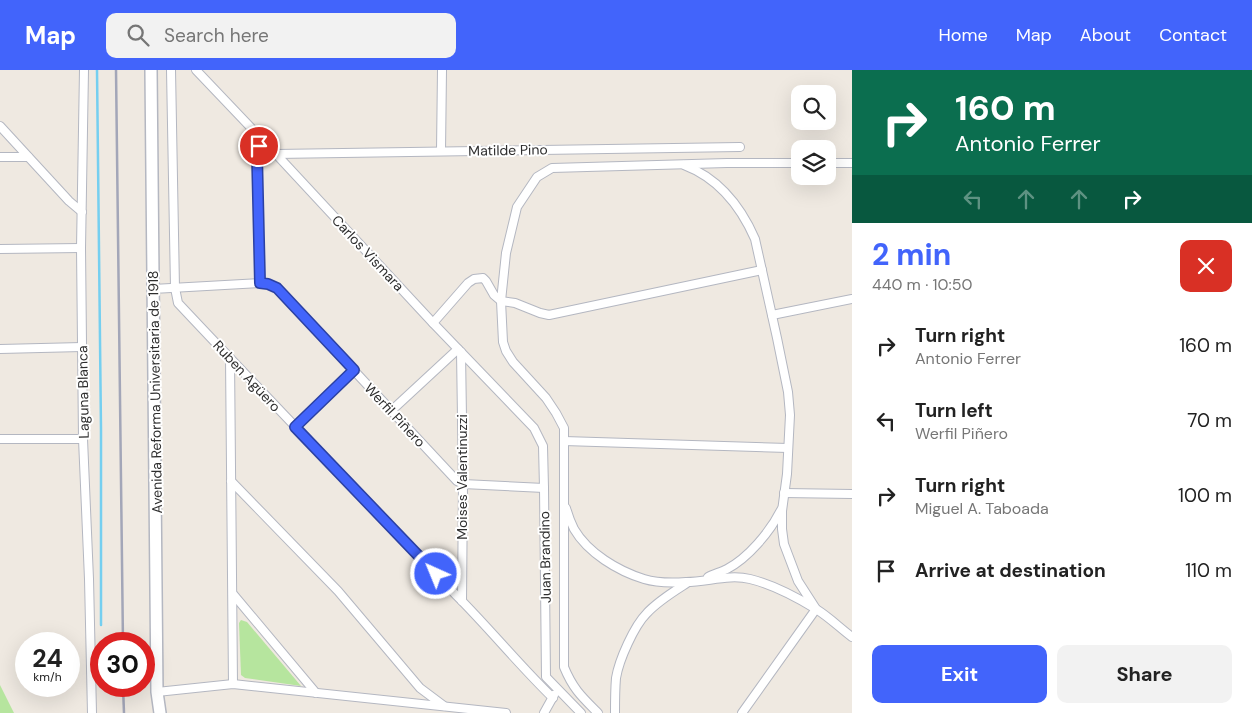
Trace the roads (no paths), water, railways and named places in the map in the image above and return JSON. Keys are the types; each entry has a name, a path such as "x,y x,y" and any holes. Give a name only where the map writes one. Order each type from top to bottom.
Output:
{"main road":[{"name":"Avenida Reforma Universitaria de 1918","path":"151,70 157,692 160,713"}],"street":[{"name":"Laguna Blanca","path":"84,70 81,248 83,439 92,713"},
{"name":"Avenida Reforma Universitaria de 1918","path":"172,70 175,288"},
{"name":"Carlos Vismara","path":"196,70 534,428 540,438"},
{"path":"441,151 442,70"},
{"path":"0,126 69,201 82,212"},
{"path":"260,283 257,155 259,146 263,141"},
{"name":"Matilde Pino","path":"276,154 740,148"},
{"path":"0,157 28,157"},
{"path":"598,713 576,690 564,667 564,428 546,398 513,362 503,342 501,301 506,254 517,207 537,177 552,168 791,163"},
{"path":"836,163 852,163"},
{"path":"681,164 695,169 721,189 749,224 755,239 788,392 790,415 782,507 784,544 798,581 816,609"},
{"path":"0,250 81,248"},
{"path":"433,323 468,283 474,279 483,278 494,296 501,301 515,303 549,315 762,270"},
{"name":"Werfil Piñero","path":"153,289 260,283 277,288 457,481 463,484"},
{"name":"Ruben Agüero","path":"175,288 178,302 553,698"},
{"path":"772,315 852,299"},
{"path":"0,349 82,347"},
{"path":"391,411 459,350"},
{"name":"Moises Valentinuzzi","path":"459,350 463,484 462,601"},
{"path":"230,358 233,684"},
{"path":"295,427 354,370"},
{"name":"Juan Brandino","path":"540,438 543,446 546,677 557,688"},
{"path":"0,439 83,439"},
{"path":"564,441 788,448"},
{"path":"231,482 338,591 420,688 445,706"},
{"path":"463,484 544,488"},
{"path":"784,492 852,494"},
{"path":"564,504 574,529 591,550 612,565 645,579 662,582 748,578 765,583 816,609 851,634"},
{"path":"700,581 728,568 749,551 769,530 782,507"},
{"path":"615,713 617,676 627,645 636,627 646,613 687,582"},
{"path":"232,594 316,692"},
{"path":"742,713 816,609"},
{"path":"157,692 233,684 506,713"},
{"path":"544,713 557,688 581,713"}],"waterway":[{"path":"97,70 101,625"}],"railway":[{"path":"116,70 123,632"},
{"path":"123,697 124,713"}]}
